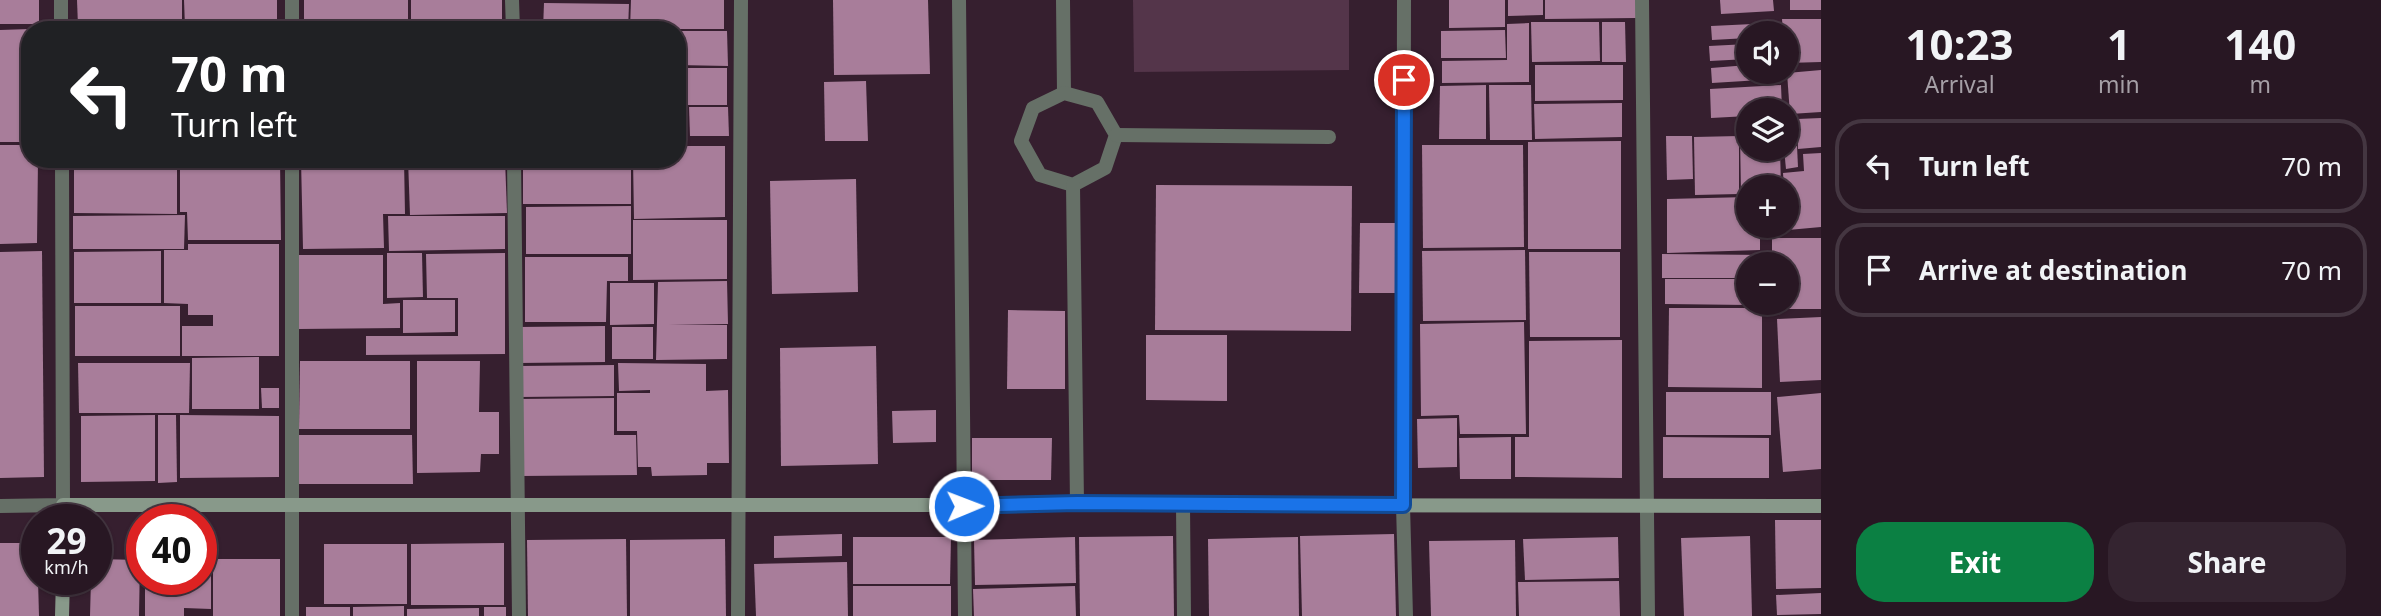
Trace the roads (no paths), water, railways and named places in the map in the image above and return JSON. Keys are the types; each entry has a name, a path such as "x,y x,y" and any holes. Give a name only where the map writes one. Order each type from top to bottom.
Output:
{"street":[{"path":"61,0 61,21"},
{"path":"292,0 292,21"},
{"path":"512,0 513,21"},
{"path":"737,616 741,0"},
{"path":"959,0 965,616"},
{"path":"1063,0 1064,93"},
{"path":"1404,0 1403,505 1406,616"},
{"path":"1642,0 1648,616"},
{"path":"1064,93 1097,102 1116,135 1105,168 1073,185 1040,175 1021,141 1033,108 1064,93"},
{"path":"1116,135 1329,137"},
{"path":"62,168 63,504"},
{"path":"292,168 292,616"},
{"path":"514,168 519,616"},
{"path":"1073,185 1077,503"},
{"path":"112,511 292,504 1821,506"},
{"path":"1183,505 1184,616"},
{"path":"0,506 21,508"},
{"path":"62,616 63,595"}]}
